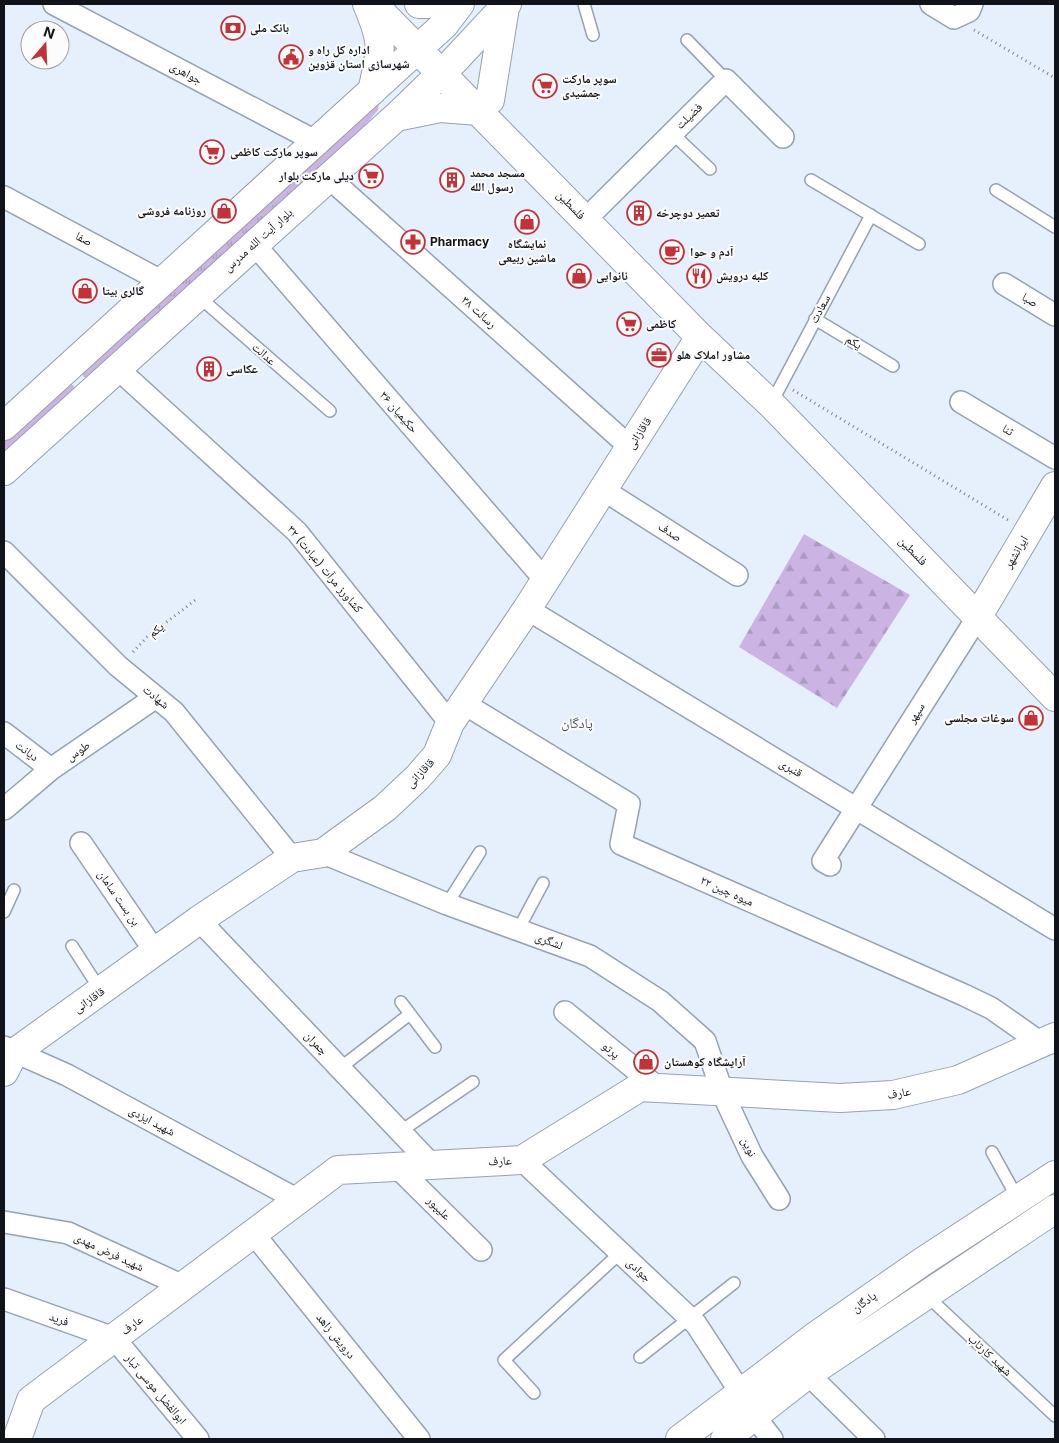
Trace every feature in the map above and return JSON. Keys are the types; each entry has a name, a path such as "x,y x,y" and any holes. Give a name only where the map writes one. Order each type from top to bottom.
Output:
{"main road":[{"path":"367,4 378,30 381,50 372,91"},
{"name":"فلسطین","path":"373,4 595,210 712,333 777,393 977,618 1055,697"},
{"name":"فلسطین","path":"398,4 431,59"},
{"path":"419,4 428,4"},
{"name":"بلوار آیت الله مدرس","path":"4,471 396,117 431,59 444,25 460,4"},
{"name":"بلوار آیت الله مدرس","path":"4,426 372,91 431,59 501,5"},
{"path":"396,117 440,108 484,106 501,5"},
{"path":"300,202 345,150 431,59"},
{"name":"فلسطین","path":"484,106 700,337 777,393"},
{"name":"قاقازانی","path":"7,1057 156,953 199,920 292,858 323,853 385,808 418,776 437,755 457,713 527,609 700,337"},
{"path":"69,367 74,386 88,395"},
{"name":"ایرانشهر","path":"977,618 1055,486"},
{"name":"عارف","path":"17,1437 31,1400 338,1170 522,1160 640,1087 723,1094 840,1098 893,1095 958,1080 1048,1040"},
{"name":"پادگان","path":"725,1439 747,1405 817,1335 914,1267 1055,1175"},
{"name":"پادگان","path":"680,1439 808,1374 925,1294 1055,1209"}],"street":[{"name":"جواهری","path":"54,4 317,142"},
{"path":"931,4 954,18 968,11 972,4"},
{"path":"726,80 783,137"},
{"name":"فضیلت","path":"595,210 726,80"},
{"name":"۳۸ رسالت","path":"328,177 630,447"},
{"name":"صفا","path":"4,196 163,282"},
{"name":"۳۶ حکیمیان","path":"254,244 545,580"},
{"name":"صبا","path":"1004,284 1055,315"},
{"name":"۳۲ کشاورز مرآت (عبادت)","path":"118,369 296,532 457,713"},
{"name":"ثنا","path":"961,402 1055,458"},
{"name":"صدف","path":"602,489 737,575"},
{"name":"شهادت","path":"4,552 118,666 174,712 292,858"},
{"name":"قنبری","path":"527,609 1055,929"},
{"name":"سپهر","path":"830,865 823,861 977,618"},
{"name":"طوس","path":"4,809 51,769 156,697"},
{"name":"۲۲ میوه چین","path":"457,713 629,804 621,844 964,995 1048,1040"},
{"name":"دیانت","path":"4,733 51,769"},
{"name":"بن بست سامان","path":"81,844 156,953"},
{"name":"لشگری","path":"323,853 447,904 590,956 660,1001 705,1041 723,1094"},
{"name":"چمران","path":"199,920 432,1165"},
{"name":"پرتو","path":"565,1012 657,1087"},
{"name":"شهید ایزدی","path":"7,1057 67,1075 298,1200"},
{"name":"نوین","path":"723,1094 752,1156 778,1199"},
{"name":"جوادی","path":"522,1160 690,1318 747,1405 772,1439"},
{"name":"علیپور","path":"397,1167 481,1250"},
{"name":"شهید فرض مهدی","path":"4,1222 68,1233 183,1286"},
{"name":"درویش زاهد","path":"253,1233 419,1439"},
{"name":"فرید","path":"4,1299 114,1338"},
{"name":"ابوالفضل موسی تبار","path":"114,1338 198,1439"},
{"path":"808,1374 874,1439"}],"lane":[{"path":"584,4 593,35"},
{"path":"687,40 726,80"},
{"path":"672,133 710,169"},
{"path":"811,180 918,244"},
{"path":"996,190 1055,227"},
{"name":"سعادت","path":"777,393 870,216"},
{"name":"عدالت","path":"198,296 330,411"},
{"name":"یکم","path":"815,319 893,366"},
{"path":"447,904 480,852"},
{"path":"518,930 543,883"},
{"path":"4,912 14,890"},
{"path":"72,946 102,991"},
{"path":"401,1002 435,1047"},
{"path":"340,1068 410,1014"},
{"path":"401,1132 473,1082"},
{"path":"992,1152 1018,1199"},
{"path":"534,1393 504,1360 620,1253"},
{"path":"640,1357 734,1283"},
{"name":"شهید کارتاب","path":"925,1294 1055,1416"}],"path":[{"path":"954,18 1055,78"},
{"path":"777,393 1028,532"},
{"name":"یکم","path":"118,666 147,637 198,598"}],"green space":[{"path":"379,102 378,110 300,202 97,387 83,376 79,359"},
{"path":"59,376 74,386 80,403 4,471 4,426"},
{"path":"804,534 910,595 837,708 739,647"}],"place":[{"name":"بانک ملی","path":"233,28"},
{"name":"اداره کل راه و شهرسازی استان قزوین","path":"291,57"},
{"name":"سوپر مارکت جمشیدی","path":"545,86"},
{"name":"سوپر مارکت کاظمی","path":"212,152"},
{"name":"دیلی مارکت بلوار","path":"371,176"},
{"name":"مسجد محمد رسول الله","path":"452,180"},
{"name":"روزنامه فروشی","path":"224,211"},
{"name":"تعمیر دوچرخه","path":"639,213"},
{"name":"نمایشگاه ماشین ربیعی","path":"527,222"},
{"name":"Pharmacy","path":"413,242"},
{"name":"آدم و حوا","path":"672,252"},
{"name":"نانوایی","path":"579,276"},
{"name":"کلبه درویش","path":"699,276"},
{"name":"گالری بیتا","path":"85,291"},
{"name":"کاظمی","path":"629,324"},
{"name":"مشاور املاک هلو","path":"659,355"},
{"name":"عکاسی","path":"209,369"},
{"name":"سوغات مجلسی","path":"1031,718"},
{"name":"آرایشگاه کوهستان","path":"646,1062"}],"district":[{"name":"پادگان","path":"577,723"}]}
